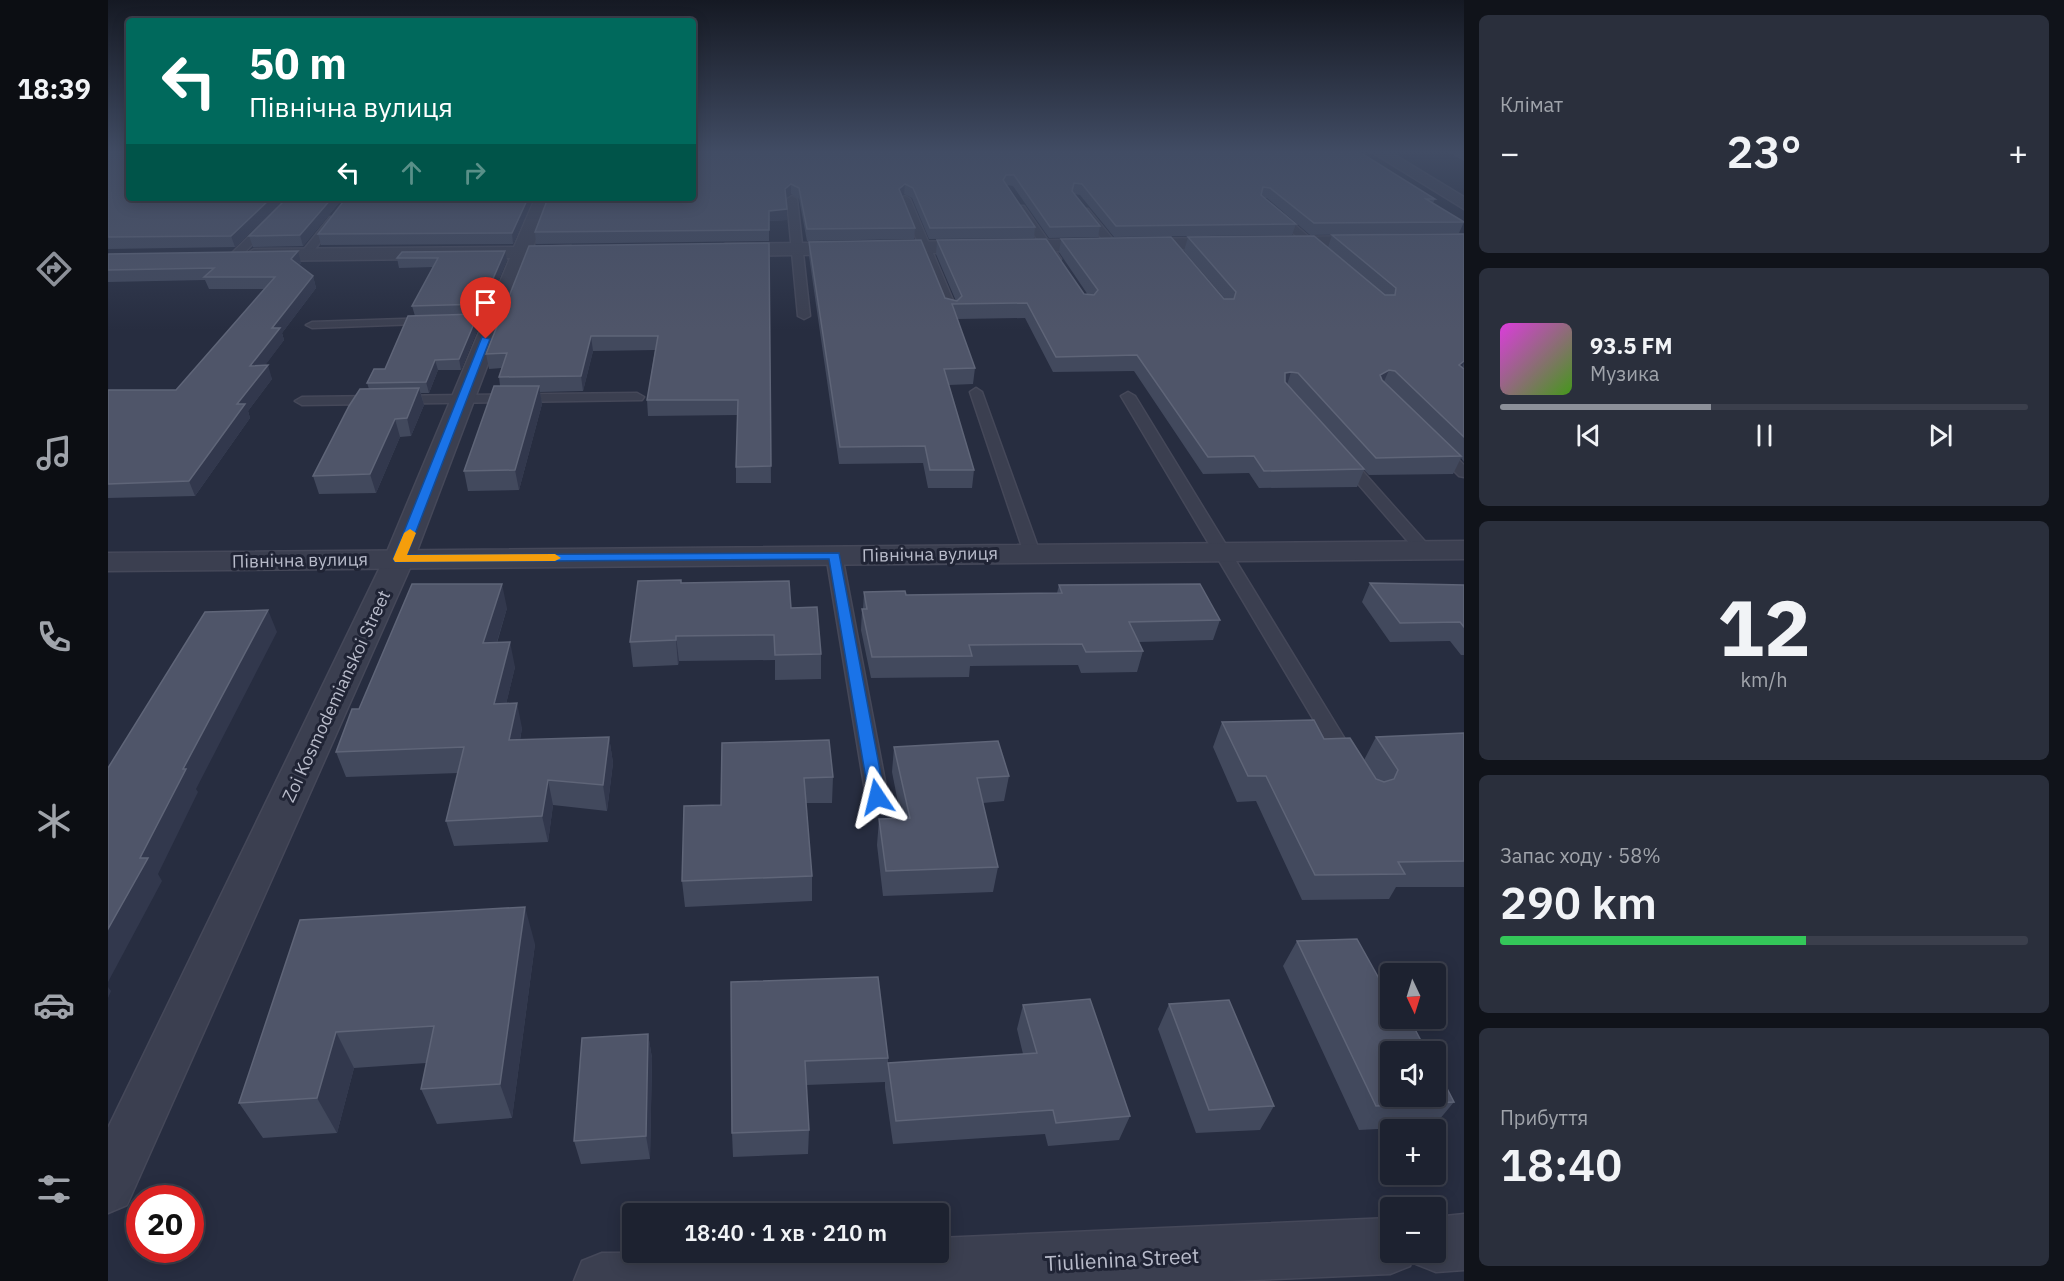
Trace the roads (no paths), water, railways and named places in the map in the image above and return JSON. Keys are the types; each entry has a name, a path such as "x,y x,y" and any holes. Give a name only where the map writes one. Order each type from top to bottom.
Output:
{"street":[{"name":"Zoi Kosmodemianskoi Street","path":"108,1186 399,559 519,253 541,211"},
{"path":"704,250 1112,245 1174,248 1464,240"},
{"path":"213,256 588,252"},
{"name":"Північна вулиця","path":"108,562 1464,550"},
{"path":"1446,1243 1464,1242"},
{"name":"Tiulienina Street","path":"602,1281 1244,1267 1380,1247"}],"lane":[{"path":"236,255 280,211"},
{"path":"305,255 339,211"},
{"path":"793,211 804,316"},
{"path":"910,211 952,312"},
{"path":"1023,211 1061,266"},
{"path":"1085,211 1112,245"},
{"path":"1272,211 1326,257"},
{"path":"312,325 493,319"},
{"path":"976,392 1032,554"},
{"path":"1128,396 1358,777"},
{"path":"302,401 463,397 637,397"},
{"path":"1431,441 1464,473"},
{"path":"1332,446 1424,550"},
{"path":"834,555 877,797"}]}
